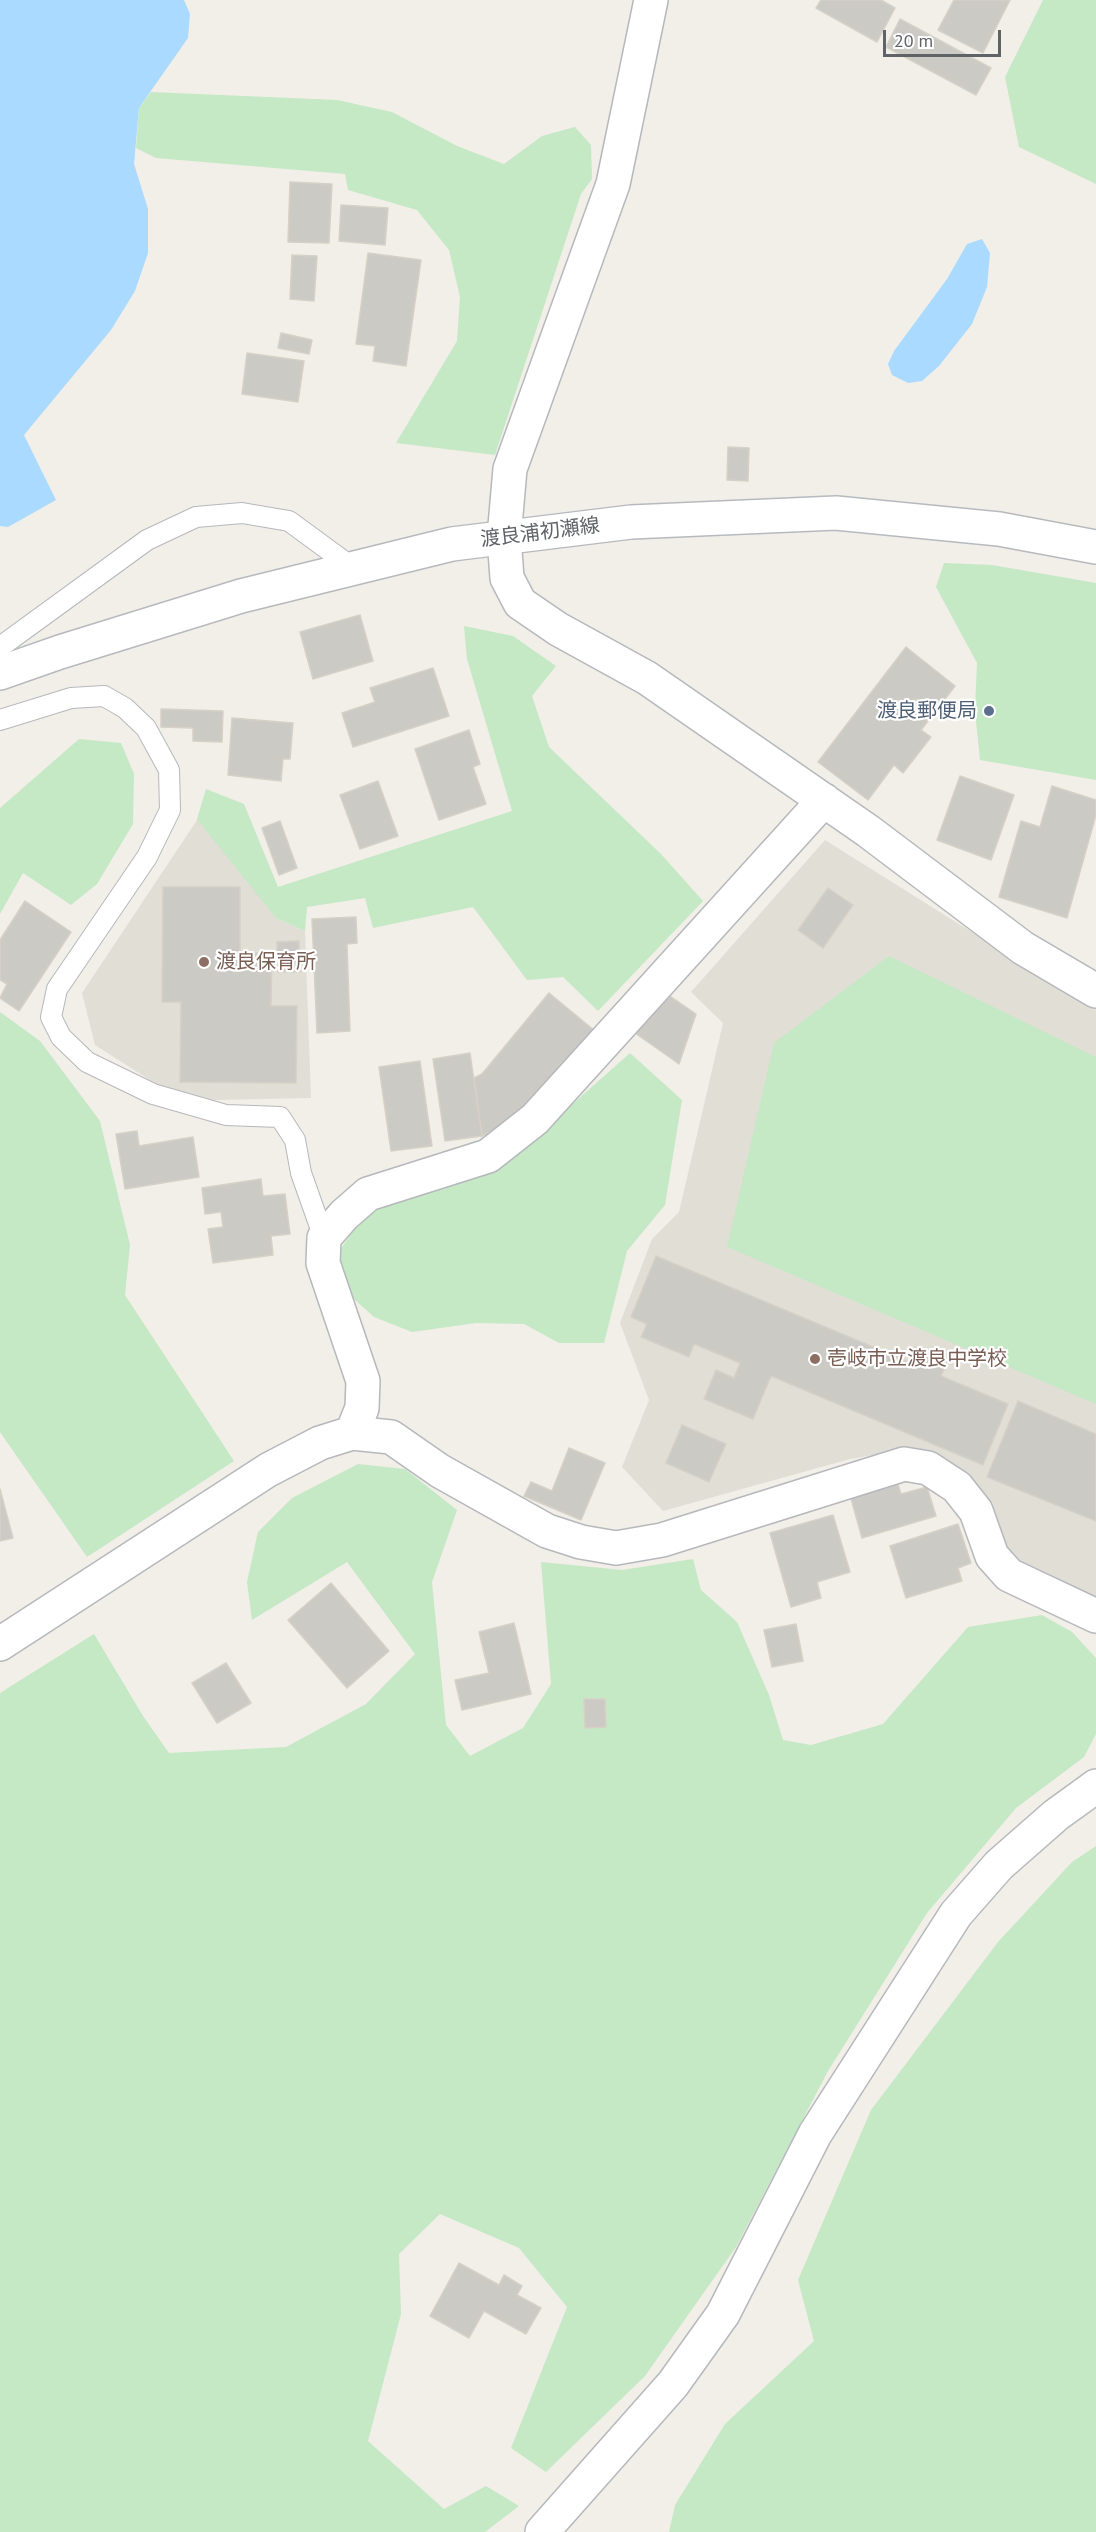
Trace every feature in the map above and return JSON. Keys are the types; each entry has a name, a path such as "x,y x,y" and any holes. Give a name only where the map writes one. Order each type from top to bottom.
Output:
{"street":[{"path":"651,0 613,184 510,469 504,537 507,578 520,603 558,629 647,678 824,800 1023,948 1096,991"},
{"name":"渡良浦初瀬線","path":"1,663 71,648 241,596 452,544 632,522 836,513 999,529 1096,547"},
{"path":"352,1433 362,1408 363,1381 323,1263 324,1238 344,1215 368,1194 488,1156 535,1119 824,800"},
{"path":"0,1644 268,1470 320,1443 352,1433 391,1437 440,1471 547,1531 580,1542 616,1548 662,1540 904,1464 928,1468 957,1487 976,1511 992,1556 1009,1575 1096,1616"},
{"path":"542,2532 673,2384 723,2314 815,2134 956,1914 999,1865 1056,1815 1096,1786"}],"lane":[{"path":"1,663 147,540 196,517 242,513 289,521 353,568"},
{"path":"0,720 72,698 104,696 125,708 146,728 169,770 170,810 147,857 57,989 51,1017 61,1037 87,1062 153,1094 226,1115 280,1117 295,1140 302,1173 324,1238"}],"shaded area":[{"name":"渡良保育所","path":"201,814 276,918 305,931 311,1098 214,1100 161,1087 95,1045 82,993"},
{"path":"825,840 1096,1010 1096,1602 1008,1559 986,1495 954,1468 909,1449 850,1459 663,1511 622,1467 649,1400 620,1323 652,1239 679,1212 723,1023 691,992"}],"green space":[{"path":"1043,0 1096,0 1096,184 1019,147 1005,77"},
{"path":"151,92 337,100 392,112 457,146 504,164 542,136 575,127 591,145 592,179 581,194 495,455 396,443 457,341 460,297 449,250 417,210 348,190 345,174 156,158 136,148 139,108"},
{"path":"944,563 992,565 1096,583 1096,780 980,760 975,711 977,663 936,587"},
{"path":"464,626 513,636 556,666 532,696 549,747 661,854 703,901 598,1011 563,977 527,980 473,907 373,928 365,898 307,907 305,931 276,918 197,819 206,789 244,804 278,887 512,811 467,659"},
{"path":"79,739 121,743 134,774 133,824 97,884 71,905 23,873 0,914 0,808"},
{"path":"889,956 1096,1057 1096,1404 727,1247 774,1043"},
{"path":"0,1012 40,1041 100,1121 130,1245 125,1295 234,1461 87,1557 0,1432"},
{"path":"630,1053 682,1100 665,1205 627,1251 604,1343 559,1343 524,1324 476,1323 412,1332 374,1317 346,1292 337,1254 358,1224 387,1201 532,1140"},
{"path":"358,1464 405,1469 457,1510 432,1582 446,1725 470,1756 523,1728 551,1684 541,1562 622,1570 693,1559 701,1590 737,1622 769,1695 783,1740 811,1745 883,1724 968,1627 1042,1615 1072,1632 1096,1658 1096,1734 1084,1757 1016,1808 927,1913 828,2071 736,2247 645,2376 546,2472 511,2448 567,2307 519,2248 440,2214 399,2254 401,2314 368,2441 444,2509 486,2486 519,2506 485,2532 0,2532 0,1693 94,1634 143,1716 169,1753 286,1747 366,1704 415,1654 347,1562 252,1620 247,1582 258,1532 292,1498"},
{"path":"1096,1846 1096,2532 669,2532 675,2505 725,2424 814,2341 798,2280 871,2110 998,1942 1072,1862"}],"water":[{"path":"0,0 184,0 190,14 188,38 139,108 134,164 148,209 148,253 135,291 111,330 24,435 56,500 8,527 0,526"},
{"path":"982,239 990,253 987,287 972,324 939,366 922,381 908,383 892,375 888,364 894,351 947,279 967,244"}],"building":[{"path":"821,0 881,0 895,8 877,42 816,8"},
{"path":"954,0 1010,0 983,53 938,30"},
{"path":"900,19 991,68 976,95 886,47"},
{"path":"290,182 332,184 329,243 288,242"},
{"path":"341,205 388,208 385,245 339,241"},
{"path":"368,253 421,260 406,366 373,361 375,346 356,344"},
{"path":"292,255 317,256 314,301 290,299"},
{"path":"281,333 312,340 309,354 278,348"},
{"path":"247,353 304,361 298,402 242,394"},
{"path":"728,447 749,448 748,481 727,480"},
{"path":"360,615 373,661 313,679 300,632"},
{"path":"906,647 955,686 921,730 931,737 903,773 894,765 868,800 818,762"},
{"path":"433,668 449,716 353,747 342,713 375,702 370,688"},
{"path":"161,709 223,711 222,742 193,741 193,728 161,727"},
{"path":"232,718 293,723 290,759 283,759 281,781 228,775"},
{"path":"469,730 480,764 473,767 486,804 439,820 415,749"},
{"path":"960,776 1014,795 991,860 937,840"},
{"path":"378,781 398,836 360,849 340,795"},
{"path":"1052,786 1096,800 1096,815 1067,918 999,897 1021,821 1040,827"},
{"path":"280,821 297,868 279,875 262,828"},
{"path":"163,887 240,887 240,953 272,953 271,1006 297,1006 296,1083 180,1082 181,1002 162,1002"},
{"path":"828,888 853,905 823,948 798,930"},
{"path":"25,901 71,932 19,1011 0,998 7,984 0,980 0,940"},
{"path":"356,917 357,943 347,944 350,1031 317,1033 312,919"},
{"path":"299,941 300,972 278,972 277,942"},
{"path":"664,992 696,1014 679,1064 635,1033"},
{"path":"549,993 595,1031 528,1112 482,1136 474,1078 482,1074"},
{"path":"470,1053 482,1136 445,1141 433,1059"},
{"path":"420,1061 432,1146 391,1151 379,1067"},
{"path":"137,1131 139,1146 193,1137 199,1177 125,1189 116,1134"},
{"path":"261,1179 263,1196 285,1194 290,1234 271,1236 273,1255 213,1263 208,1229 223,1227 221,1212 205,1214 202,1188"},
{"name":"壱岐市立渡良中学校","path":"656,1256 909,1362 915,1347 948,1361 941,1376 1008,1404 983,1465 771,1376 753,1419 704,1399 716,1370 734,1378 740,1363 694,1344 689,1357 641,1337 647,1324 631,1317"},
{"path":"1018,1401 1096,1434 1096,1521 987,1477"},
{"path":"682,1425 726,1444 709,1482 666,1463"},
{"path":"569,1448 605,1463 581,1520 524,1496 531,1482 552,1491"},
{"path":"897,1481 901,1494 927,1487 936,1516 862,1538 850,1495"},
{"path":"0,1489 13,1538 0,1541"},
{"path":"833,1515 850,1572 817,1582 821,1598 791,1607 770,1533"},
{"path":"958,1524 971,1563 958,1568 962,1581 906,1598 890,1546"},
{"path":"331,1583 389,1651 347,1688 288,1620"},
{"path":"514,1623 531,1694 462,1710 455,1680 489,1673 479,1632"},
{"path":"796,1624 803,1661 772,1667 764,1630"},
{"path":"226,1663 251,1703 217,1723 192,1683"},
{"path":"584,1699 605,1699 606,1727 585,1728"},
{"path":"459,2263 499,2285 504,2275 522,2286 517,2295 541,2308 526,2334 484,2311 469,2338 430,2316"}],"place":[{"name":"渡良郵便局","path":"989,711"},
{"name":"渡良保育所","path":"204,962"},
{"name":"壱岐市立渡良中学校","path":"815,1359"}]}
